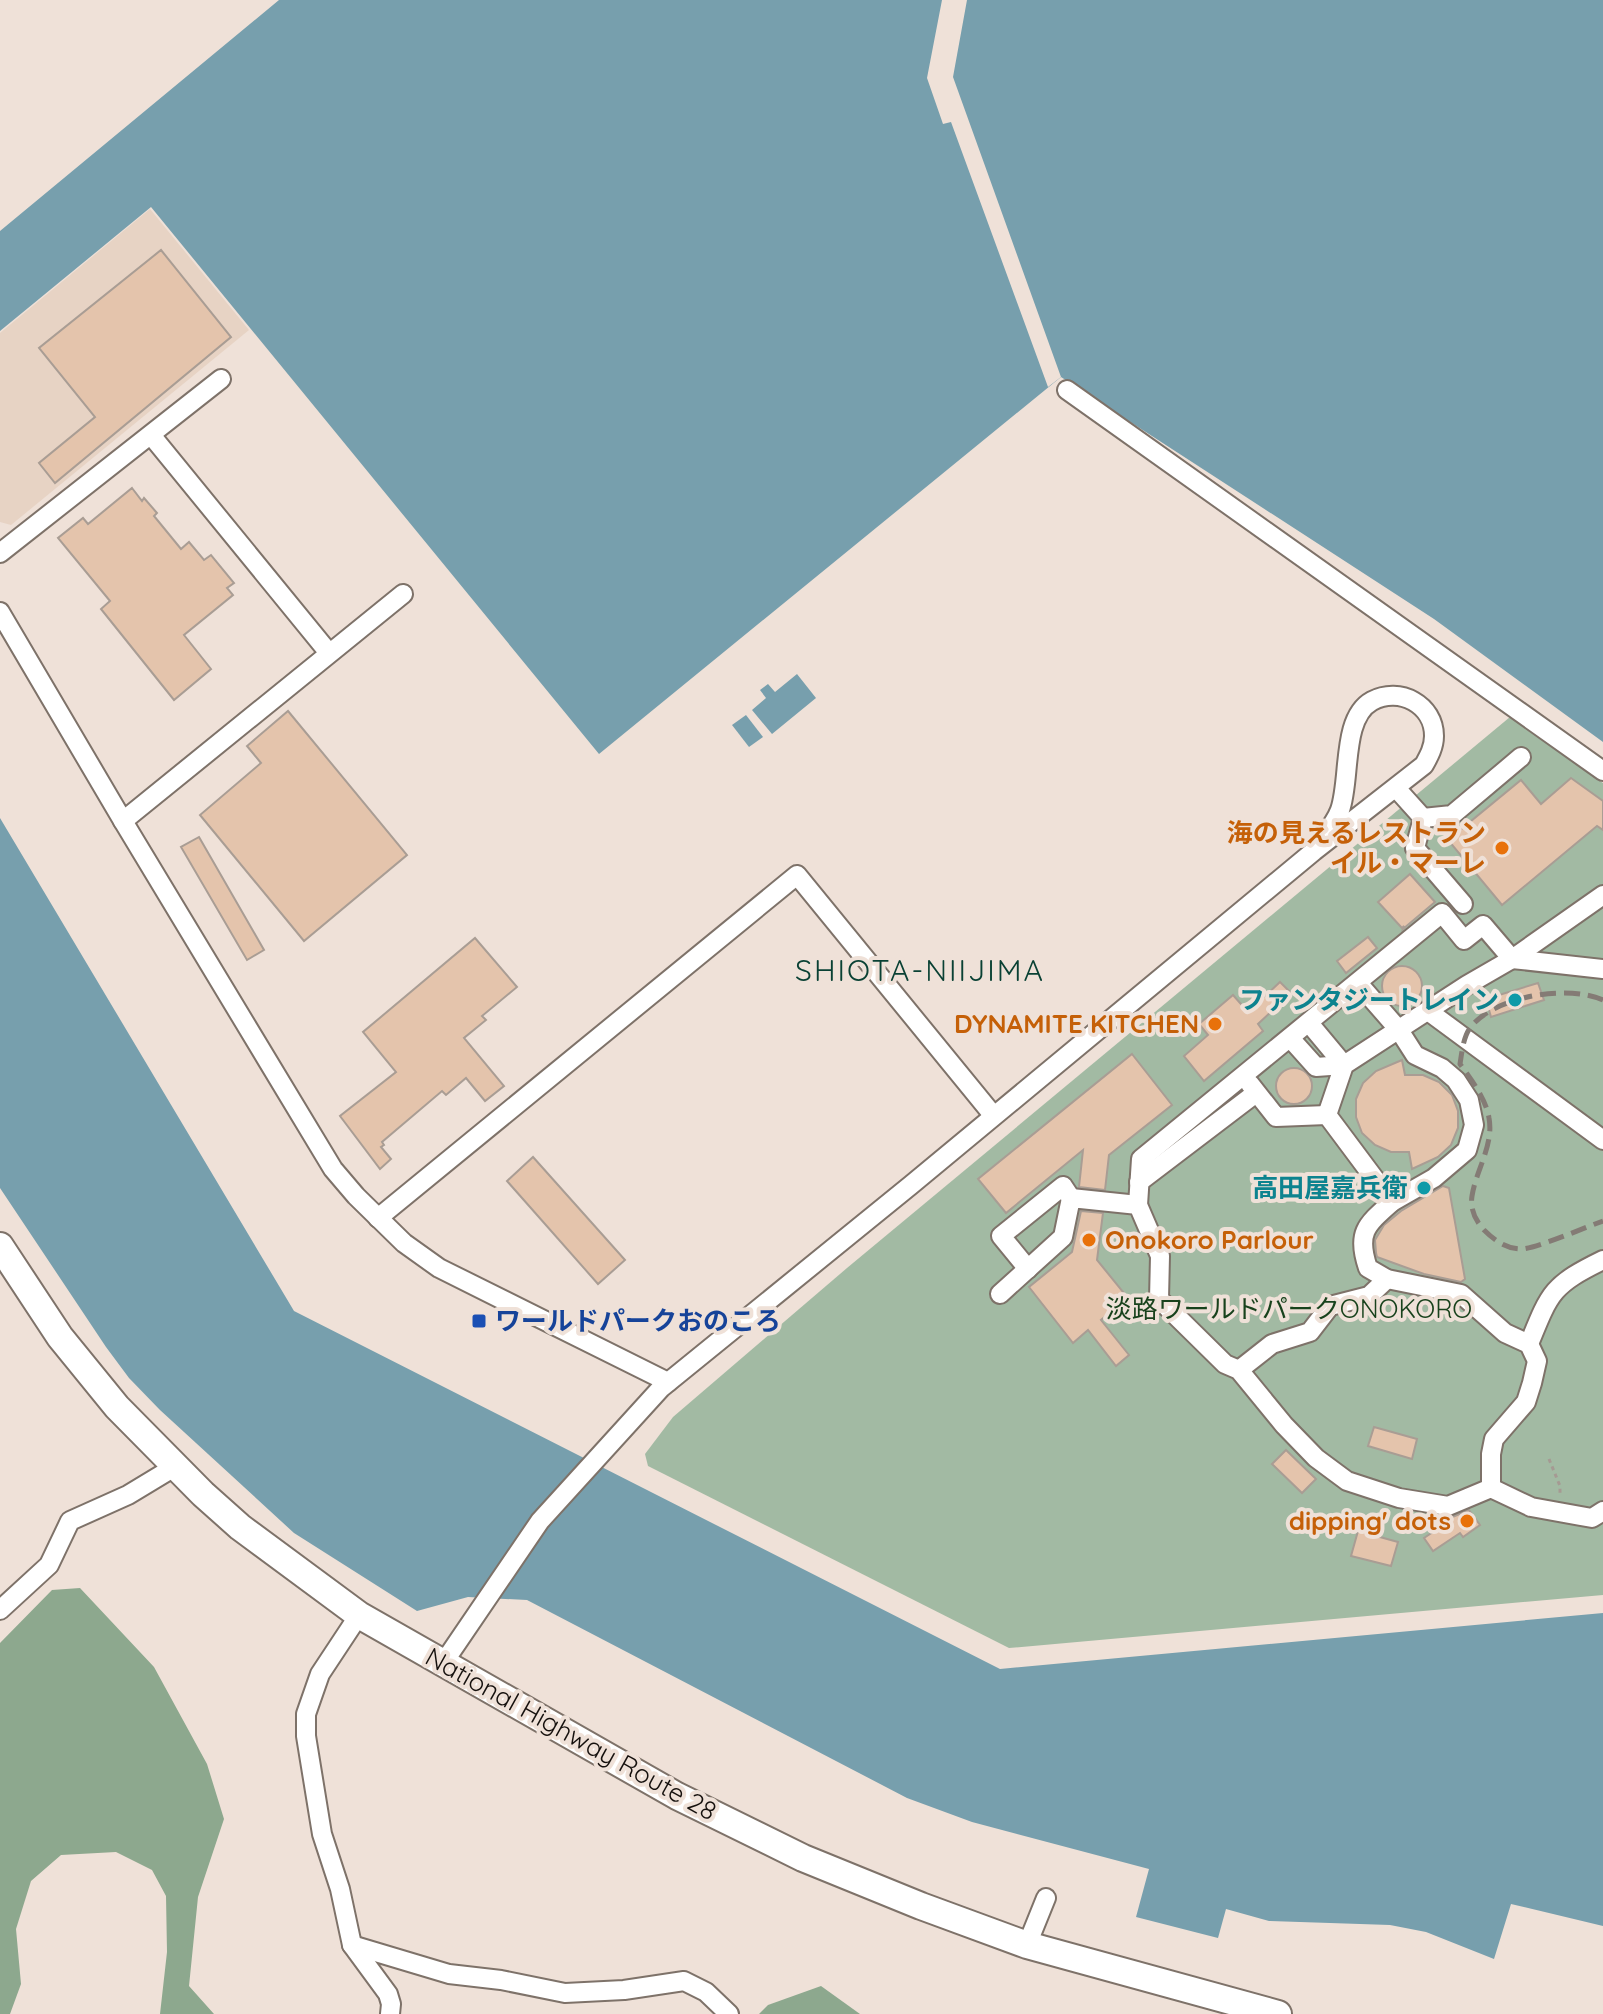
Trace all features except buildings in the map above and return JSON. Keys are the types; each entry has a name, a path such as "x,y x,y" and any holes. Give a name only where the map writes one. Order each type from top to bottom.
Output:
{"highway":[{"name":"National Highway Route 28","path":"0,1246 60,1337 117,1407 240,1527 359,1615 677,1796 740,1828 921,1906 1027,1945 1278,2014"}],"street":[{"path":"0,553 221,379"},
{"path":"1067,390 1603,771"},
{"path":"151,435 329,653"},
{"path":"123,821 403,594"},
{"path":"0,612 333,1169 404,1243 439,1268 668,1382"},
{"path":"444,1662 540,1521 668,1382 1314,851 1424,765 1433,748 1434,738 1431,721 1419,704 1392,695 1372,701 1357,716 1339,814 1314,851"},
{"path":"1423,818 1452,815 1521,757"},
{"path":"1396,788 1423,818"},
{"path":"1423,818 1415,848 1463,904"},
{"path":"378,1218 797,875 993,1115"},
{"path":"1290,1038 1316,1067 1344,1065 1512,959 1603,895"},
{"path":"1603,969 1512,959 1483,925 1464,940 1442,913 1141,1159 1138,1205 1160,1256 1159,1299 1225,1364 1239,1370 1316,1458 1347,1481 1399,1498 1448,1506 1491,1488 1531,1507 1592,1518 1603,1511"},
{"path":"1358,983 1399,1030 1415,1055 1442,1068 1456,1080 1469,1100 1474,1125 1467,1150 1434,1178 1392,1202 1367,1223 1361,1247 1368,1268 1387,1279 1461,1294 1505,1333 1529,1344 1537,1361 1532,1383 1526,1402 1494,1439 1491,1488"},
{"path":"1428,1011 1603,1140"},
{"path":"1309,1023 1344,1065"},
{"path":"1327,1115 1344,1065"},
{"path":"1243,1076 1276,1117 1327,1115"},
{"path":"1139,1182 1256,1093"},
{"path":"1327,1115 1392,1202"},
{"path":"1000,1294 1028,1269 1063,1237 1071,1198 1063,1186 1001,1236 1028,1269"},
{"path":"1071,1198 1138,1205"},
{"path":"1529,1344 1548,1299 1569,1277 1603,1260"},
{"path":"1239,1370 1272,1344 1310,1332 1330,1306 1364,1299 1387,1279"},
{"path":"0,1610 49,1565 70,1521 128,1495 176,1466"},
{"path":"359,1615 320,1674 306,1714 306,1736 322,1834 340,1889 352,1945 388,1994 390,2014"},
{"path":"1027,1945 1046,1898"},
{"path":"352,1945 449,1974 501,1980 565,1993 624,1990 684,1981 706,1992 729,2014"}],"path":[{"path":"1549,1459 1560,1486 1560,1512"}],"shaded area":[{"path":"150,209 249,330 11,525 0,522 0,333"}],"green space":[{"name":"淡路ワールドパークONOKORO","path":"1510,717 1603,783 1603,1595 1009,1648 648,1466 645,1454 673,1417 847,1268"},
{"path":"80,1588 154,1667 207,1764 224,1819 198,1897 189,1986 214,2014 160,2014 167,1952 166,1896 152,1870 116,1852 61,1855 31,1881 16,1929 21,1984 10,2014 0,2014 0,1643 52,1590"},
{"path":"821,1986 860,2014 759,2014 768,2005"}],"water":[{"path":"279,0 1603,0 1603,742 1434,619 1061,377 599,754 151,207 0,331 0,231"},
{"path":"797,674 816,698 772,734 752,710 766,698 760,690 768,684 775,692"},
{"path":"746,715 763,737 749,747 732,725"},
{"path":"0,818 294,1311 1000,1669 1603,1613 1603,1926 1511,1904 1494,1959 1426,1932 1390,1925 1269,1921 1226,1909 1218,1938 1136,1917 1149,1869 972,1822 907,1798 527,1600 468,1597 417,1611 294,1533 129,1378 0,1188"}],"pier":[{"path":"942,0 967,0 953,77 1061,377 1048,387 951,122 943,124 927,78"}],"railway":[{"path":"1603,1000 1588,995 1552,993 1496,1008 1470,1028 1460,1064 1481,1097 1489,1118 1487,1148 1472,1201 1474,1214 1484,1230 1501,1243 1521,1249 1549,1242 1603,1221"}],"place":[{"name":"海の見えるレストラン イル・マーレ","path":"1502,848"},
{"name":"ファンタジートレイン","path":"1515,1000"},
{"name":"DYNAMITE KITCHEN","path":"1215,1024"},
{"name":"高田屋嘉兵衛","path":"1424,1188"},
{"name":"Onokoro Parlour","path":"1089,1240"},
{"name":"ワールドパークおのころ","path":"479,1321"},
{"name":"dipping' dots","path":"1467,1521"}],"district":[{"name":"SHIOTA-NIIJIMA","path":"920,971"}]}
